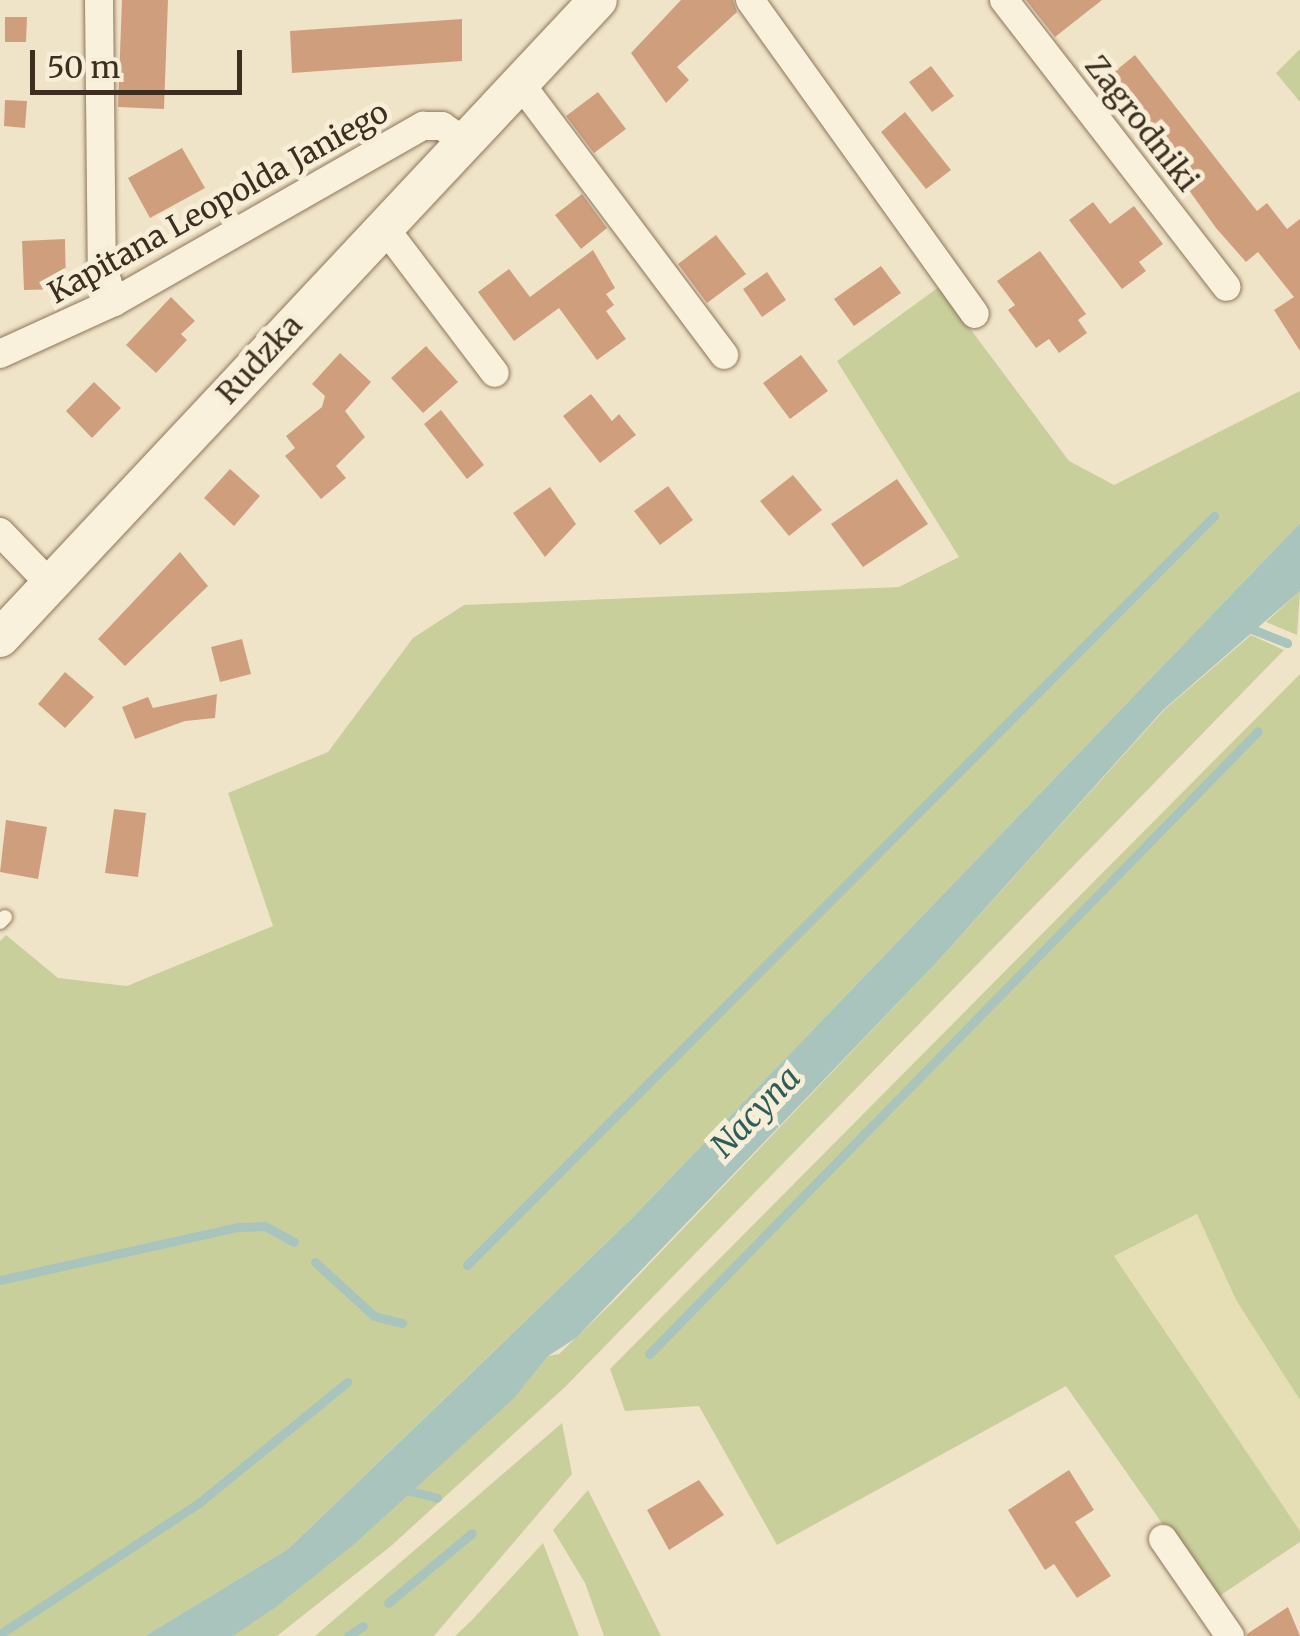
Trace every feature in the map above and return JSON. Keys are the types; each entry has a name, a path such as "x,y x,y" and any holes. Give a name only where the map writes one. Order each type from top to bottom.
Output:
{"main road":[{"name":"Rudzka","path":"0,638 598,0"}],"street":[{"path":"99,0 102,264 114,302"},
{"path":"750,0 975,314"},
{"name":"Zagrodniki","path":"1004,0 1228,287"},
{"path":"520,83 724,355"},
{"name":"Kapitana Leopolda Janiego","path":"0,354 114,302 423,126 442,126 465,142"},
{"path":"384,227 495,373"},
{"path":"0,532 49,583"},
{"path":"1163,1540 1230,1636"}],"shaded area":[{"path":"1197,1214 1236,1300 1300,1400 1300,1531 1114,1256"}],"green space":[{"path":"1300,49 1300,102 1276,73"},
{"path":"939,287 1069,461 1114,485 1300,391 1300,523 632,1218 288,1549 145,1636 0,1636 0,941 6,935 58,978 127,986 273,926 228,793 328,752 413,638 464,605 899,587 959,557 837,361"},
{"path":"1300,591 1297,635 1266,622"},
{"path":"1251,635 1284,650 565,1387 391,1546 277,1636 233,1636 357,1542 512,1399 548,1356 559,1354 616,1299 938,961 1164,710"},
{"path":"1300,674 1300,1400 1236,1300 1197,1214 1114,1256 1300,1531 1300,1542 1215,1599 1066,1386 777,1545 699,1406 625,1411 610,1369"},
{"path":"562,1423 572,1474 434,1636 315,1636"},
{"path":"588,1490 661,1636 604,1636 585,1583 553,1530"},
{"path":"543,1543 579,1636 455,1636 471,1621"}],"water":[{"name":"Nacyna","path":"1300,523 1300,591 1163,710 938,961 576,1338 548,1356 513,1399 357,1542 233,1636 145,1636 288,1549 463,1381 632,1218"}],"building":[{"path":"122,0 168,0 164,109 118,107"},
{"path":"681,0 733,0 737,12 677,67 689,80 666,103 631,53"},
{"path":"1026,0 1102,0 1055,37"},
{"path":"5,17 27,17 26,42 5,42"},
{"path":"462,19 462,61 292,73 290,31"},
{"path":"1135,55 1257,211 1267,203 1287,229 1300,219 1300,351 1274,310 1294,297 1258,252 1246,262 1216,228 1108,77"},
{"path":"931,66 954,96 932,112 909,82"},
{"path":"598,92 626,129 594,153 566,116"},
{"path":"5,100 27,101 25,128 4,126"},
{"path":"905,112 951,170 926,189 881,132"},
{"path":"182,148 205,188 150,218 128,178"},
{"path":"582,194 607,228 581,249 555,215"},
{"path":"1093,202 1110,224 1134,206 1163,244 1139,262 1146,271 1122,289 1069,220"},
{"path":"716,235 746,274 707,303 678,264"},
{"path":"65,239 66,289 24,290 22,241"},
{"path":"593,250 615,288 606,294 614,305 606,311 626,339 597,360 559,308 514,341 478,292 509,269 530,297"},
{"path":"1040,251 1086,314 1078,320 1087,333 1059,353 1049,339 1036,348 1008,310 1015,305 997,281"},
{"path":"881,266 901,293 854,326 834,299"},
{"path":"767,272 786,300 762,317 743,289"},
{"path":"171,297 195,321 181,334 187,340 156,373 126,345"},
{"path":"426,346 458,382 423,413 391,378"},
{"path":"340,353 371,382 345,411 365,437 336,466 346,478 321,499 285,456 295,448 286,436 322,407 325,396 312,384"},
{"path":"801,355 828,391 790,419 763,383"},
{"path":"94,382 121,408 92,438 66,411"},
{"path":"591,394 612,421 619,414 636,435 600,463 563,416"},
{"path":"441,410 484,465 467,479 424,424"},
{"path":"230,469 260,496 234,526 204,498"},
{"path":"793,475 822,510 789,536 760,501"},
{"path":"897,479 928,524 863,567 831,524"},
{"path":"668,486 693,520 660,545 634,511"},
{"path":"550,487 576,524 545,557 513,513"},
{"path":"180,552 208,586 125,666 98,639"},
{"path":"242,639 251,674 220,682 211,647"},
{"path":"65,672 94,697 65,728 38,704"},
{"path":"217,694 215,718 185,721 135,739 122,707 148,697 153,708"},
{"path":"114,809 146,813 138,877 105,873"},
{"path":"6,820 47,827 38,879 0,872"},
{"path":"1069,1470 1094,1510 1075,1522 1111,1576 1077,1598 1054,1564 1045,1570 1008,1510"},
{"path":"699,1480 724,1515 669,1550 647,1510"},
{"path":"1288,1607 1300,1636 1247,1636 1247,1634"}],"waterway":[{"path":"467,1265 1214,516"},
{"path":"1249,628 1287,643"},
{"path":"649,1354 1258,731"},
{"path":"0,1280 238,1227 265,1226 294,1242"},
{"path":"315,1262 374,1316 402,1323"},
{"path":"0,1634 200,1502 347,1382"},
{"path":"406,1490 437,1498"},
{"path":"388,1603 472,1533"},
{"path":"348,1636 363,1626"}]}
